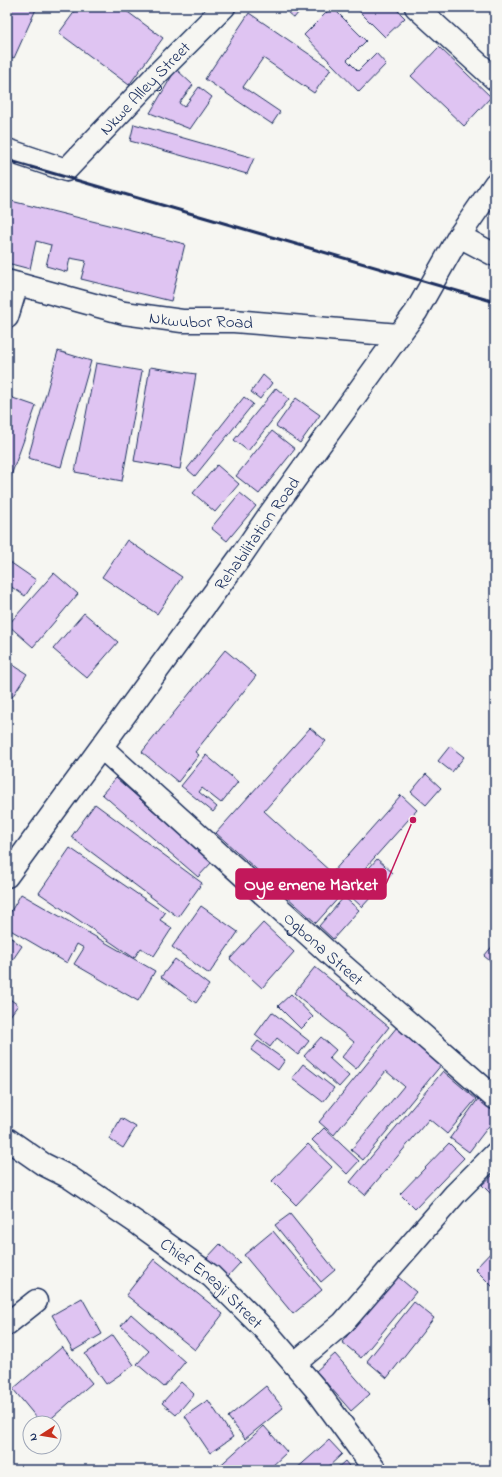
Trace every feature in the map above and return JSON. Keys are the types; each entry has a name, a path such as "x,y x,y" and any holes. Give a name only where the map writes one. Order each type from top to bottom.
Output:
{"street":[{"name":"Nkwe Alley Street","path":"7,150 66,170 159,72 224,7"},
{"path":"416,7 495,80"},
{"name":"Rehabilitation Road","path":"7,876 102,748 121,719 241,556 416,312 459,236 495,184"},
{"path":"459,236 495,255"},
{"path":"7,318 12,283"},
{"name":"Nkwubor Road","path":"12,283 124,313 182,321 234,321 399,335"},
{"name":"Ogbona Street","path":"102,748 332,956 495,1098"},
{"name":"Chief Eneaji Street","path":"7,1139 43,1164 68,1177 140,1225 211,1276 265,1330 294,1364 337,1417 375,1470"},
{"path":"294,1364 343,1323 455,1194 495,1154"},
{"path":"7,1324 36,1301"}],"building":[{"path":"7,7 37,7 14,58 7,55"},
{"path":"78,7 121,7 163,38 129,85 59,33"},
{"path":"281,7 303,7 294,18"},
{"path":"332,7 366,41 347,60 358,71 376,53 386,64 359,92 304,35"},
{"path":"355,7 394,7 405,18 385,37"},
{"path":"249,13 331,69 314,93 263,58 243,87 280,112 272,124 205,79"},
{"path":"439,47 491,97 464,126 411,76"},
{"path":"176,69 193,85 179,103 184,107 199,87 212,97 190,129 150,113"},
{"path":"134,124 254,158 247,174 130,141"},
{"path":"7,200 185,244 171,301 81,279 86,261 70,258 67,272 46,266 51,245 36,241 30,269 7,263"},
{"path":"58,351 91,361 61,467 28,458"},
{"path":"96,363 142,371 122,481 75,472"},
{"path":"150,367 196,374 180,469 134,461"},
{"path":"263,375 272,383 260,399 251,392"},
{"path":"276,388 289,399 248,451 234,440"},
{"path":"7,396 36,406 7,487"},
{"path":"244,397 253,404 195,476 187,469"},
{"path":"296,398 320,415 300,443 276,426"},
{"path":"272,431 295,449 259,494 236,476"},
{"path":"217,465 239,484 215,512 193,493"},
{"path":"240,493 256,506 227,541 211,528"},
{"path":"127,540 182,577 157,614 102,577"},
{"path":"7,560 36,580 25,596 7,584"},
{"path":"54,573 78,594 33,647 8,625"},
{"path":"84,613 118,642 87,678 53,649"},
{"path":"225,650 256,676 195,752 199,755 178,782 142,752"},
{"path":"7,661 27,674 7,705"},
{"path":"310,728 326,741 264,811 332,873 401,795 417,810 316,923 216,833"},
{"path":"450,746 464,757 452,772 438,761"},
{"path":"206,755 238,782 221,803 202,788 199,792 217,807 213,812 181,786"},
{"path":"426,774 441,788 426,805 411,792"},
{"path":"116,778 212,862 198,877 102,794"},
{"path":"95,804 202,883 178,917 71,837"},
{"path":"70,848 165,913 160,920 172,928 154,956 141,948 134,958 39,893"},
{"path":"377,859 393,873 362,907 347,893"},
{"path":"21,894 155,971 138,1001 74,964 84,948 77,944 67,963 7,928 7,918"},
{"path":"344,897 359,910 333,939 319,926"},
{"path":"201,906 238,932 209,974 172,947"},
{"path":"263,923 294,952 262,988 230,959"},
{"path":"7,935 22,946 7,968"},
{"path":"495,943 495,965 484,956"},
{"path":"175,959 209,985 196,1003 161,977"},
{"path":"315,967 389,1027 356,1069 342,1057 354,1042 294,993"},
{"path":"291,994 313,1017 301,1029 278,1006"},
{"path":"7,997 18,1005 7,1020"},
{"path":"272,1012 309,1041 298,1055 277,1038 270,1047 255,1035"},
{"path":"397,1027 442,1064 363,1160 351,1150 404,1086 386,1071 334,1135 319,1122"},
{"path":"321,1037 336,1050 329,1058 349,1076 339,1087 304,1056"},
{"path":"258,1041 285,1060 278,1070 251,1050"},
{"path":"303,1064 334,1088 323,1102 292,1078"},
{"path":"443,1071 476,1099 447,1134 429,1119 365,1195 350,1182"},
{"path":"478,1099 495,1112 495,1118 469,1152 450,1138"},
{"path":"121,1118 136,1127 123,1148 109,1139"},
{"path":"324,1128 359,1161 347,1174 312,1140"},
{"path":"449,1143 464,1158 415,1209 400,1194"},
{"path":"308,1144 332,1167 296,1205 272,1181"},
{"path":"495,1173 495,1198 482,1185"},
{"path":"290,1214 335,1270 321,1282 275,1225"},
{"path":"273,1231 322,1290 293,1314 244,1255"},
{"path":"220,1244 240,1263 227,1277 207,1258"},
{"path":"495,1248 495,1289 475,1269"},
{"path":"154,1259 223,1314 195,1350 126,1295"},
{"path":"397,1276 416,1292 361,1358 342,1342"},
{"path":"82,1298 102,1334 73,1351 52,1315"},
{"path":"414,1302 434,1318 387,1378 367,1361"},
{"path":"131,1314 185,1362 164,1387 137,1364 149,1351 121,1326"},
{"path":"113,1335 134,1365 106,1384 85,1354"},
{"path":"62,1347 92,1383 55,1415 34,1415 13,1389"},
{"path":"335,1354 370,1394 351,1411 316,1371"},
{"path":"181,1382 194,1394 176,1415 162,1403"},
{"path":"266,1386 283,1408 245,1439 228,1417"},
{"path":"495,1397 495,1412 489,1399"},
{"path":"208,1400 233,1437 210,1453 185,1416"},
{"path":"264,1426 287,1452 268,1470 215,1470"},
{"path":"329,1440 342,1454 325,1470 295,1470"},
{"path":"345,1461 352,1470 335,1470"}],"railway":[{"path":"7,160 495,302"}],"place":[{"name":"Oye emene Market","path":"413,820"}]}
